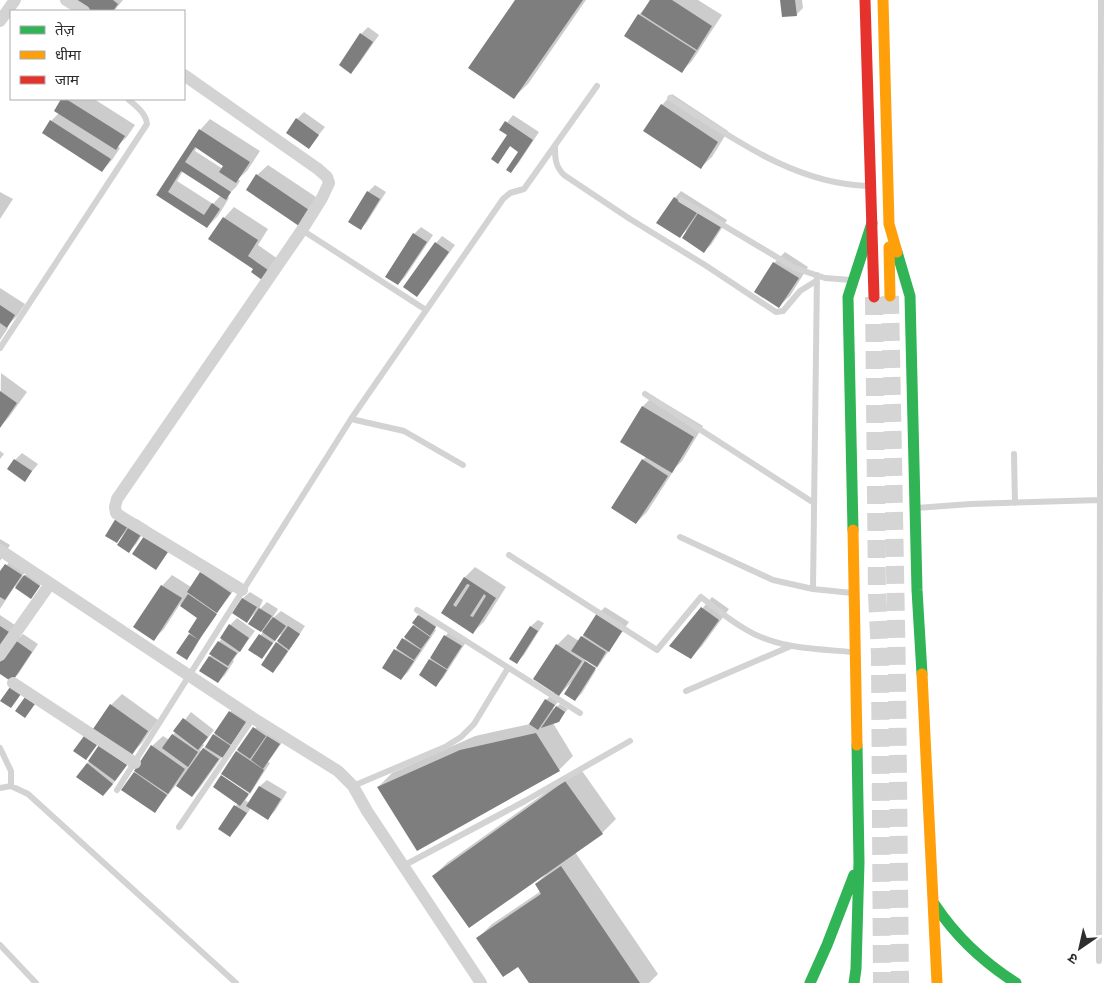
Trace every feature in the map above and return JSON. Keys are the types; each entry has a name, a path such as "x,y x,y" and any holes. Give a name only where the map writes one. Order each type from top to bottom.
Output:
{"main road":[{"path":"864,0 874,297"},
{"path":"883,0 890,296"},
{"path":"854,983 859,862 848,297 872,223"},
{"path":"889,224 910,296 917,590 926,733 937,983"},
{"path":"810,983 859,862"},
{"path":"933,902 948,926 959,939 1016,983"}],"street":[{"path":"0,21 14,0"},
{"path":"66,0 82,10"},
{"path":"185,76 318,169 327,177 329,183 328,188 302,230 117,498 115,507 116,513 123,518 242,590"},
{"path":"2,556 50,584 253,718 338,771 354,786 366,811 481,983"},
{"path":"0,656 50,584"},
{"path":"13,683 135,763"}],"lane":[{"path":"1099,960 1101,0"},
{"path":"117,790 351,419 454,267 503,199 510,193 524,189 598,86"},
{"path":"670,98 760,154 788,168 810,177 846,186 870,186"},
{"path":"0,348 147,124 142,112 129,100"},
{"path":"555,146 555,160 558,168 564,175 630,219 705,264 776,312 783,311 800,291 816,278"},
{"path":"681,200 816,278 852,280"},
{"path":"302,230 426,310"},
{"path":"813,589 816,278"},
{"path":"644,394 814,503"},
{"path":"351,419 404,431 463,465"},
{"path":"1014,454 1015,503"},
{"path":"915,508 1100,500"},
{"path":"680,537 773,580 813,589 853,593"},
{"path":"509,555 657,650 701,597 745,630 766,639 791,646 854,652"},
{"path":"417,610 580,713"},
{"path":"686,691 791,646"},
{"path":"354,786 445,747 461,737 474,724 508,668"},
{"path":"179,827 253,718"},
{"path":"402,866 525,801 630,741"},
{"path":"0,748 11,771 11,786"},
{"path":"0,788 11,786 28,794 236,983"},
{"path":"0,945 36,983"}],"building":[{"path":"76,0 113,0 118,4 114,10 91,10"},
{"path":"515,0 583,0 514,99 468,68"},
{"path":"650,0 672,0 712,26 697,50 641,14"},
{"path":"780,0 795,0 797,16 782,17"},
{"path":"638,14 696,51 682,73 624,36"},
{"path":"360,33 373,42 351,74 339,65"},
{"path":"60,100 68,100 125,136 116,150 54,111"},
{"path":"661,104 718,142 701,169 643,131"},
{"path":"296,118 319,135 309,149 286,133"},
{"path":"50,120 111,159 102,172 42,133"},
{"path":"505,121 533,140 511,173 506,170 518,152 510,146 498,164 491,159 507,135 499,130"},
{"path":"199,129 250,162 236,183 219,172 223,166 195,147 185,162 231,192 226,200 181,171 168,192 204,215 212,203 220,209 207,228 156,195"},
{"path":"256,174 309,210 299,226 246,190"},
{"path":"367,191 380,199 361,230 348,222"},
{"path":"674,197 697,213 680,238 656,223"},
{"path":"698,213 721,227 704,253 682,238"},
{"path":"223,217 258,240 248,256 268,270 262,280 251,272 253,269 208,239"},
{"path":"413,233 427,242 398,285 385,277"},
{"path":"435,242 449,252 417,297 403,287"},
{"path":"773,262 799,278 779,308 754,292"},
{"path":"0,305 15,315 7,328 0,323"},
{"path":"0,391 17,403 0,428"},
{"path":"642,406 694,437 672,473 620,442"},
{"path":"14,459 32,471 25,482 7,469"},
{"path":"642,459 668,476 636,524 611,508"},
{"path":"116,518 128,526 117,543 105,536"},
{"path":"130,525 142,533 129,553 117,545"},
{"path":"144,536 168,552 156,570 132,554"},
{"path":"5,564 22,575 5,600 0,597 0,571"},
{"path":"200,572 231,593 217,613 187,592"},
{"path":"24,575 40,586 31,599 15,588"},
{"path":"464,577 496,598 473,634 441,613","holes":["467,584 470,585 456,607 453,605","484,594 486,596 473,617 470,616"]},
{"path":"161,585 182,598 154,641 133,627"},
{"path":"188,594 217,614 199,640 188,632 197,618 180,606"},
{"path":"242,598 257,607 247,623 232,613"},
{"path":"701,607 719,620 691,659 669,646"},
{"path":"259,608 272,616 261,632 248,624"},
{"path":"597,613 623,630 609,652 583,635"},
{"path":"418,615 436,627 430,636 412,623"},
{"path":"273,617 286,626 275,641 262,632"},
{"path":"229,624 249,638 240,652 220,638"},
{"path":"413,625 430,637 421,649 404,637"},
{"path":"0,626 9,632 0,646"},
{"path":"288,626 300,634 289,650 277,641"},
{"path":"530,626 538,631 517,664 509,659"},
{"path":"189,634 199,640 187,660 176,653"},
{"path":"259,634 273,643 262,659 248,650"},
{"path":"444,635 462,646 447,669 430,658"},
{"path":"581,636 606,652 597,667 571,651"},
{"path":"402,638 421,650 414,660 396,648"},
{"path":"15,640 32,652 12,682 0,674 0,662"},
{"path":"218,641 237,653 228,666 209,654"},
{"path":"276,642 288,651 273,673 261,665"},
{"path":"556,644 582,661 559,696 533,679"},
{"path":"394,649 414,661 401,680 382,668"},
{"path":"209,656 228,668 218,683 199,671"},
{"path":"429,659 447,670 436,687 419,675"},
{"path":"585,661 596,668 575,701 564,694"},
{"path":"10,687 21,694 11,708 0,701"},
{"path":"25,697 35,704 25,718 15,711"},
{"path":"545,699 555,705 538,730 529,724"},
{"path":"110,704 148,731 132,755 93,729"},
{"path":"556,706 565,712 559,722 541,728"},
{"path":"229,711 246,722 231,745 214,733"},
{"path":"183,718 208,737 198,750 173,731"},
{"path":"253,727 266,736 250,759 237,750"},
{"path":"536,733 560,771 417,851 377,787 460,750"},
{"path":"172,734 198,752 188,767 162,748"},
{"path":"213,734 231,746 223,758 205,747"},
{"path":"84,736 97,745 86,760 73,751"},
{"path":"267,736 280,744 263,769 251,760"},
{"path":"99,745 127,765 115,781 88,761"},
{"path":"151,745 185,769 168,794 134,771"},
{"path":"203,748 219,759 192,797 176,786"},
{"path":"236,751 264,770 250,793 221,774"},
{"path":"87,763 113,784 103,796 76,777"},
{"path":"134,772 167,795 155,813 121,790"},
{"path":"221,775 249,794 240,806 213,787"},
{"path":"565,781 603,834 469,928 432,876"},
{"path":"259,786 281,799 268,820 246,806"},
{"path":"234,805 247,813 230,837 218,829"},
{"path":"561,866 640,983 529,983 518,967 503,977 476,938 541,894 535,884"}],"tunnel":[{"path":"890,296 900,983"},
{"path":"874,297 877,594 880,656 882,983"}],"traffic: fast":[{"path":"853,530 848,297 872,223"},
{"path":"897,252 910,296 917,590 922,674"},
{"path":"854,983 859,862 857,745"},
{"path":"810,983 854,875"},
{"path":"935,905 952,928 971,948 1016,983"}],"traffic: slow":[{"path":"883,0 889,224 897,252"},
{"path":"889,247 890,296"},
{"path":"853,530 857,745"},
{"path":"922,674 937,983"}],"traffic: jam":[{"path":"865,0 874,297"}]}
